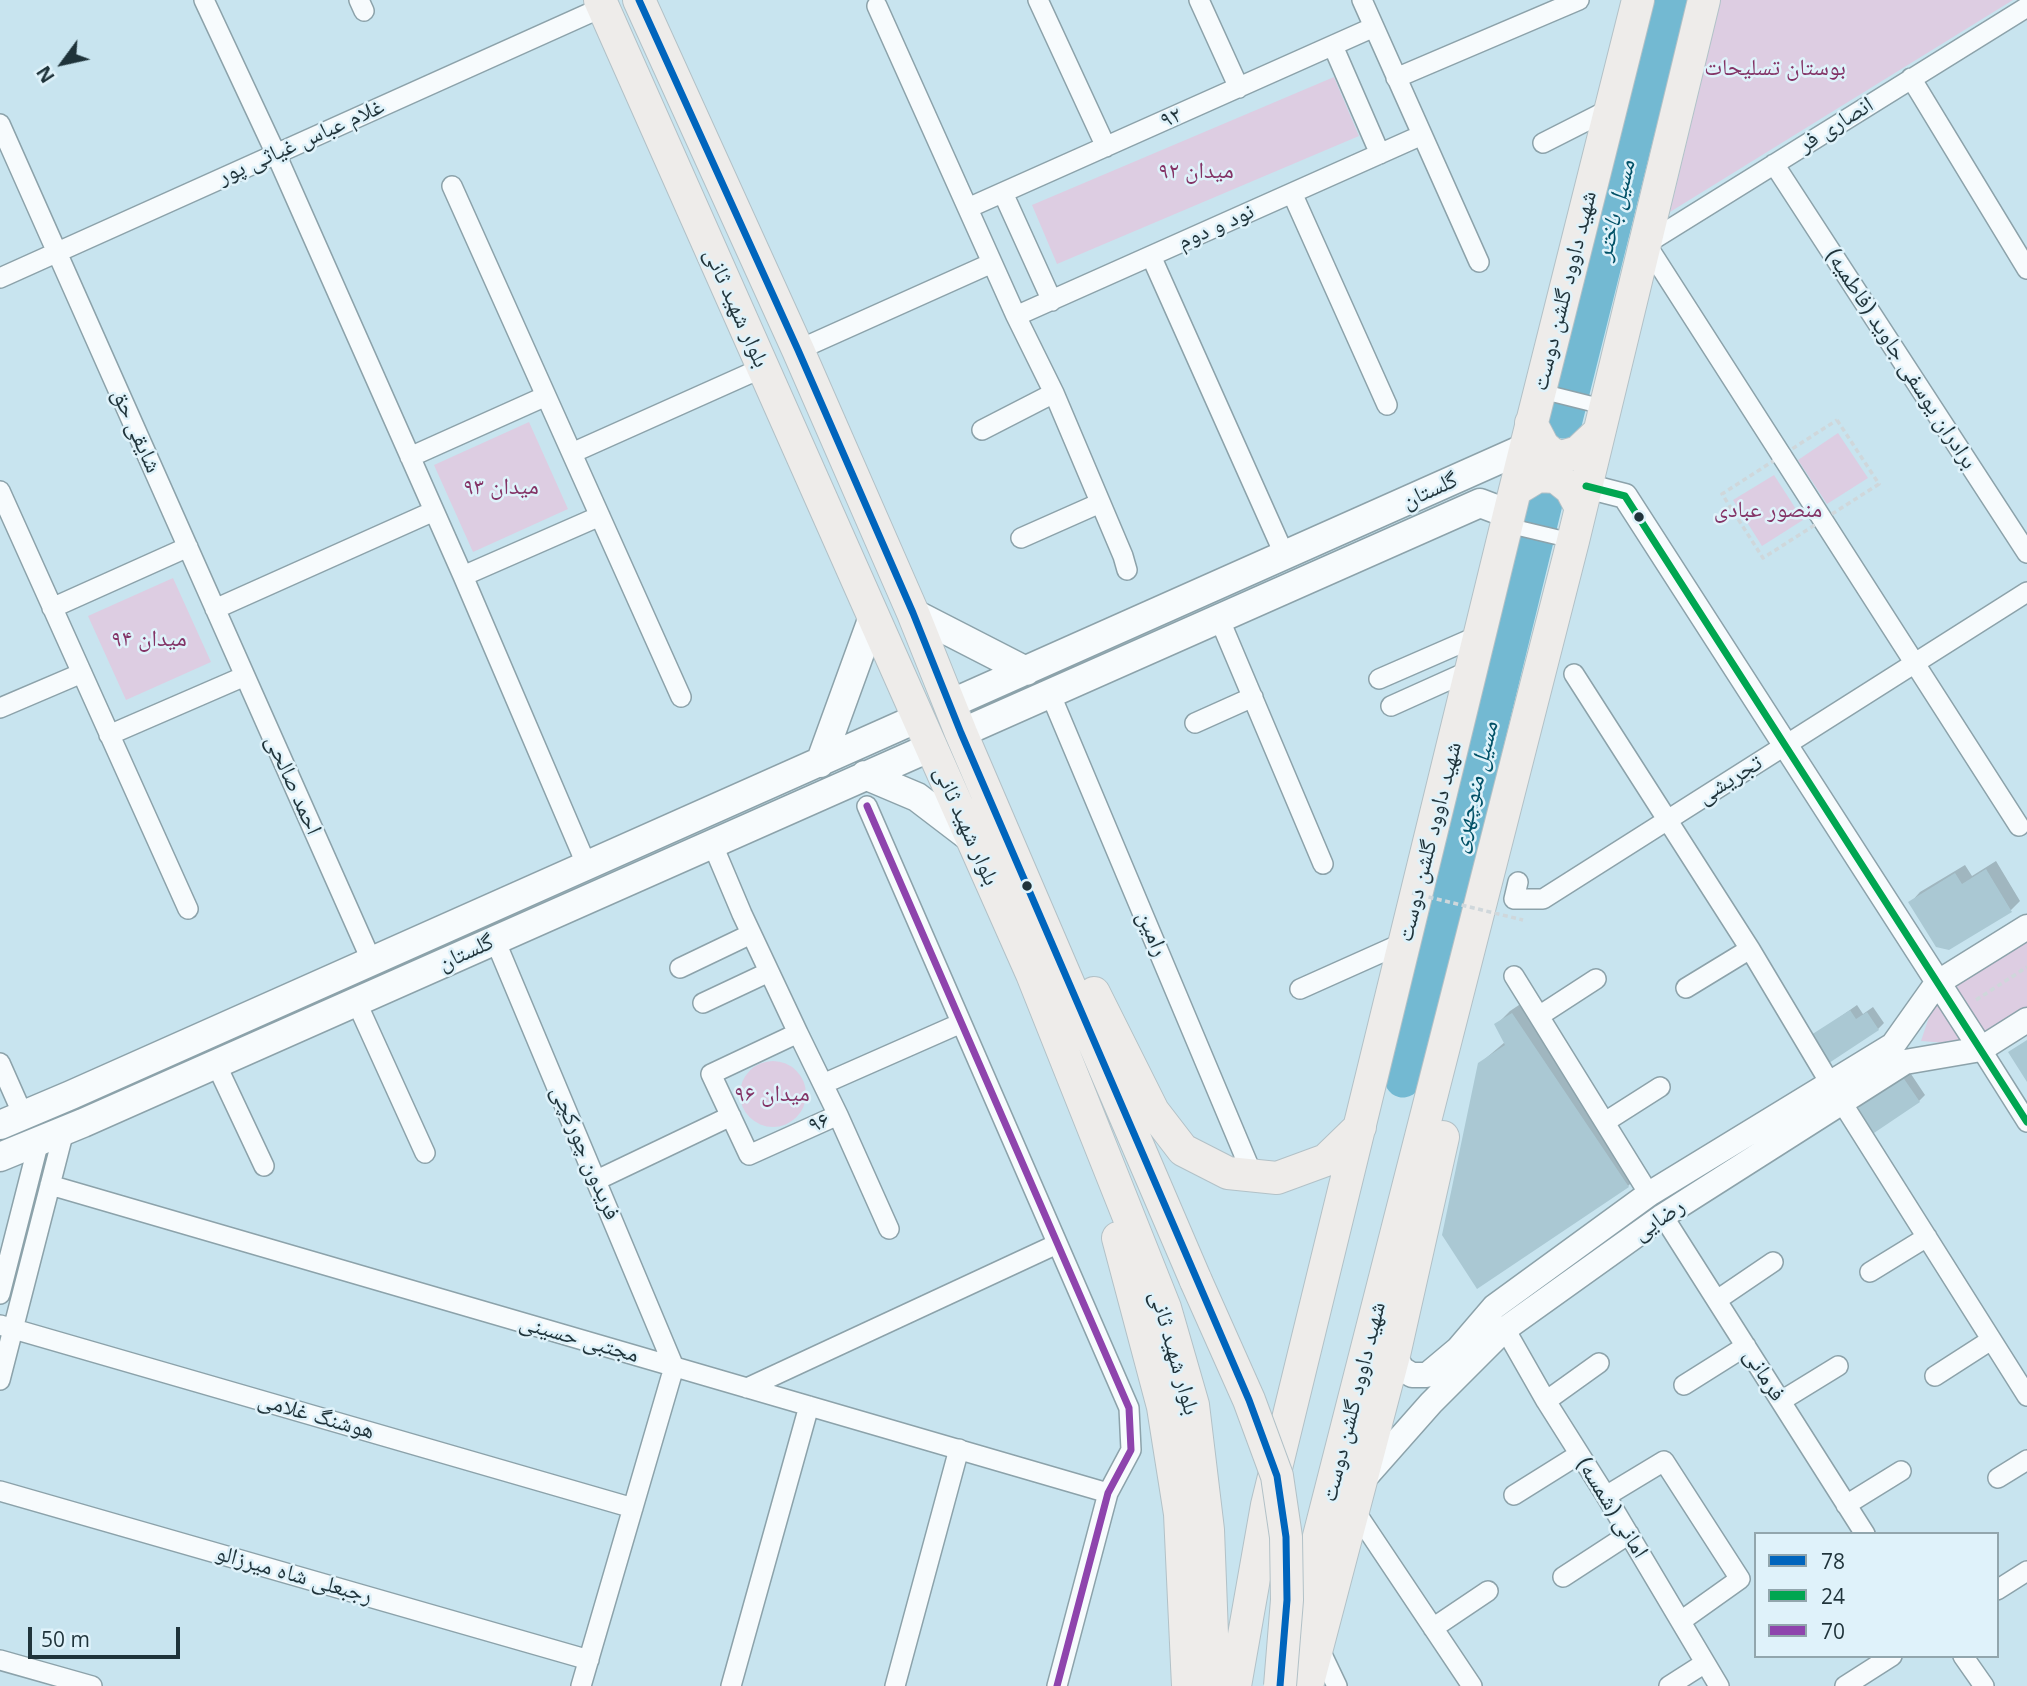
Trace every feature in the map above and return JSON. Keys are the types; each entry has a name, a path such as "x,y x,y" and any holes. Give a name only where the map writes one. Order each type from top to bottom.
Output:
{"main road":[{"name":"شهید داوود گلشن دوست","path":"1235,1686 1266,1505 1480,635 1503,508 1528,436 1540,391 1637,0"},
{"name":"شهید داوود گلشن دوست","path":"1280,1686 1573,541 1704,0"},
{"path":"601,4 643,1"},
{"name":"بلوار شهید ثانی","path":"643,1 913,612 1010,846 1249,1400 1277,1476 1286,1537 1287,1600 1280,1686"},
{"name":"بلوار شهید ثانی","path":"601,4 1032,974 1165,1308 1193,1405 1208,1531 1214,1686"},
{"path":"1528,436 1561,457 1578,452 1601,420"},
{"name":"گلستان","path":"956,719 1026,671 1480,469 1528,436"},
{"path":"1480,469 1503,508 1538,476 1556,477 1584,497"},
{"name":"گلستان","path":"956,719 1050,693 1219,618 1503,508"},
{"path":"913,612 1026,671"},
{"path":"820,763 873,617"},
{"path":"1307,1686 1394,1355 1509,842 1549,636"},
{"path":"924,732 956,719"},
{"name":"گلستان","path":"11,1120 820,763 924,732"},
{"name":"گلستان","path":"0,1157 216,1064 865,775 924,732"},
{"path":"865,775 918,797 972,839"},
{"path":"1010,846 1068,941 1153,1111 1183,1150 1228,1173 1277,1178 1326,1160 1360,1127"},
{"path":"1074,1082 1163,1407 1180,1514 1188,1686"},
{"path":"11,1120 51,1136"}],"street":[{"path":"204,0 276,154 463,576 587,866"},
{"path":"1038,0 1106,147"},
{"path":"1199,0 1239,88"},
{"path":"1362,0 1479,262"},
{"path":"1396,78 1579,0"},
{"name":"غلام عباس غیاثی ‌پور","path":"0,278 601,4"},
{"path":"877,6 1016,316 1054,393 1124,556 1127,570"},
{"name":"انصاری فر","path":"1646,244 2027,7"},
{"name":"۹۲","path":"968,208 1374,27"},
{"path":"1333,46 1380,154"},
{"path":"1911,78 2027,269"},
{"path":"1543,143 1610,109"},
{"name":"شایقی حق","path":"0,124 215,609"},
{"name":"نود و دوم","path":"1016,316 1422,135"},
{"name":"برادران یوسفی جاوید (فاطمیه)","path":"1774,164 2027,553"},
{"path":"452,186 681,697"},
{"path":"1003,193 1052,301"},
{"path":"1292,193 1387,405"},
{"path":"1646,244 2019,826"},
{"path":"1151,256 1285,556"},
{"path":"798,350 992,263"},
{"path":"572,453 762,368"},
{"path":"1540,391 1601,420"},
{"path":"982,430 1054,393"},
{"path":"410,457 546,396"},
{"path":"0,491 188,909"},
{"path":"1584,497 1625,496 2027,1122"},
{"path":"1021,538 1100,503"},
{"path":"1503,508 1573,541"},
{"path":"215,609 434,511"},
{"path":"463,576 600,516"},
{"path":"52,608 188,547"},
{"name":"تجریشی","path":"1518,882 1514,899 1543,899 2027,592"},
{"name":"احمد صالحی","path":"215,609 372,962"},
{"path":"1219,618 1323,864"},
{"path":"1379,679 1480,635"},
{"path":"1391,706 1471,670"},
{"path":"0,708 82,673"},
{"path":"1574,674 1750,949 1835,1092 2027,1396"},
{"path":"109,736 245,676"},
{"name":"رامین","path":"1050,693 1253,1176"},
{"path":"1195,723 1252,697"},
{"path":"867,806 959,1024 1129,1408 1132,1450 1108,1493 1057,1686"},
{"path":"712,843 798,1034"},
{"path":"1899,1054 1937,983 2027,927"},
{"path":"680,968 751,934"},
{"name":"فریدون چورکچی","path":"495,940 674,1367"},
{"path":"1300,989 1405,942"},
{"path":"1686,988 1750,949"},
{"path":"703,1003 769,972"},
{"path":"1514,976 1663,1216"},
{"path":"1539,1016 1596,979"},
{"path":"356,1002 425,1153"},
{"path":"1899,1054 1981,1049 2027,1020"},
{"path":"823,1084 959,1024"},
{"name":"۹۶","path":"798,1034 823,1084 838,1115 749,1155 711,1074 798,1034"},
{"name":"رضایی","path":"1394,1355 1402,1369 1412,1375 1426,1375 1458,1349 1494,1307 1649,1194 1899,1054"},
{"path":"0,1063 11,1120"},
{"path":"216,1064 264,1166"},
{"path":"1605,1122 1660,1087"},
{"name":"رضایی","path":"1358,1496 1431,1403 1505,1329 1835,1092"},
{"path":"838,1115 889,1229"},
{"path":"597,1180 731,1116"},
{"path":"0,1380 7,1327 50,1185 51,1136"},
{"path":"0,1294 51,1136"},
{"name":"مجتبی حسینی","path":"50,1185 1108,1493"},
{"name":"فرمانی","path":"1663,1216 1864,1532"},
{"path":"1870,1272 1927,1237"},
{"path":"747,1388 1057,1244"},
{"path":"1717,1300 1773,1262"},
{"path":"1494,1307 1505,1329"},
{"name":"هوشنگ غلامی","path":"7,1327 633,1508"},
{"name":"امانی (شمسه)","path":"1505,1329 1578,1455 1606,1496 1719,1686"},
{"path":"1935,1376 1991,1339"},
{"path":"1684,1385 1746,1346"},
{"path":"1546,1401 1599,1363"},
{"path":"1781,1401 1838,1366"},
{"path":"581,1686 674,1367"},
{"path":"731,1686 809,1406"},
{"path":"895,1686 959,1450"},
{"path":"1514,1495 1578,1455"},
{"path":"1998,1478 2027,1460"},
{"path":"1606,1496 1664,1461 1740,1579 1681,1621"},
{"path":"1846,1505 1901,1471"},
{"name":"رجبعلی شاه میرزالو","path":"0,1491 589,1660"},
{"path":"1358,1496 1433,1628 1472,1686"},
{"path":"1563,1577 1629,1534"},
{"path":"1999,1589 2027,1571"},
{"path":"1433,1628 1488,1591"},
{"path":"1318,1645 1337,1686"},
{"path":"1845,1686 1889,1658"},
{"path":"1964,1658 1984,1686"},
{"path":"0,1660 92,1686"},
{"path":"1669,1686 1705,1663"}],"path":[{"path":"1412,892 1523,920"},
{"path":"1956,1013 2027,967"}],"green space":[{"name":"بوستان تسلیحات","path":"1721,0 2013,0 1670,212"},
{"name":"میدان ۹۲","path":"1334,77 1359,136 1057,264 1032,205"},
{"name":"میدان ۹۳","path":"529,422 568,509 473,552 434,465"},
{"name":"منصور عبادی","path":"1838,433 1868,478 1827,504 1798,460"},
{"name":"منصور عبادی","path":"1774,475 1803,520 1762,546 1733,500"},
{"name":"میدان ۹۴","path":"173,578 211,662 126,700 88,616"},
{"path":"2027,937 2027,1010 1971,1045 1921,1041 1937,993"},
{"name":"میدان ۹۶","path":"767,1061 779,1061 791,1066 801,1076 806,1094 804,1107 791,1122 779,1127 767,1127 755,1122 745,1112 740,1100 740,1088 745,1076 755,1066"}],"building":[{"path":"1986,869 2012,912 1949,950 1936,947 1908,902 1955,873 1962,884"},
{"path":"1850,1010 1856,1019 1867,1012 1879,1030 1829,1063 1811,1035"},
{"path":"1512,1013 1629,1187 1477,1289 1442,1235 1478,1063 1505,1045 1494,1024"},
{"path":"2027,1040 2027,1082 2008,1052"},
{"path":"1902,1076 1920,1102 1871,1135 1857,1115 1860,1104"}],"waterway":[{"name":"مسیل باختر","path":"1564,420 1669,0"},
{"name":"مسیل منوچهری","path":"1403,1079 1546,495"}],"transit line":[{"name":"78","path":"639,0 798,350 913,613 961,733 1249,1400 1277,1476 1286,1537 1287,1600 1280,1686"},
{"name":"24","path":"1586,486 1625,496 2027,1122"},
{"name":"70","path":"867,806 1129,1408 1131,1450 1108,1493 1057,1686"}]}
